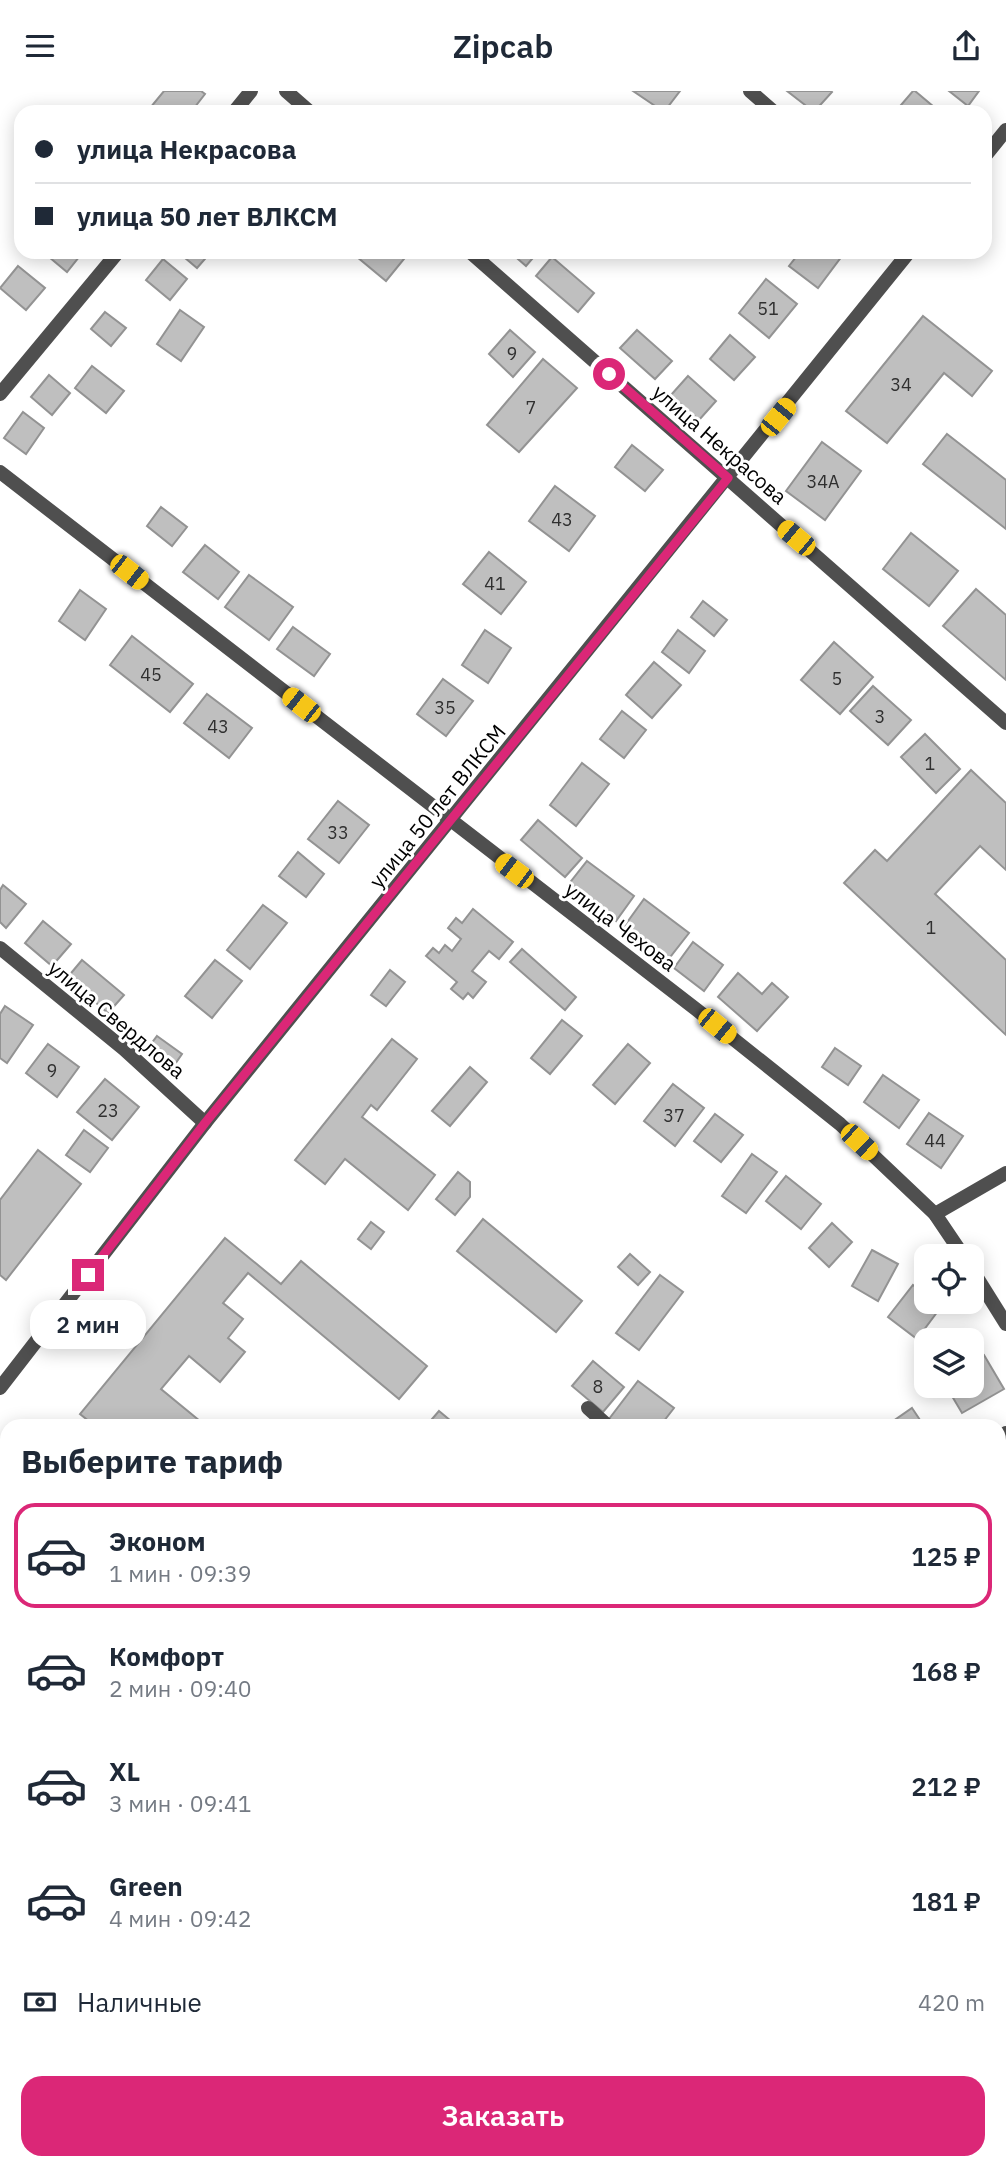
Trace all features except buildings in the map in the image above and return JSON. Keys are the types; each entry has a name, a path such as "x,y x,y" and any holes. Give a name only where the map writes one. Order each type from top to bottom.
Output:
{"street":[{"path":"240,105 251,91"},
{"path":"286,91 302,105"},
{"path":"750,91 766,105"},
{"path":"992,147 1006,130"},
{"path":"0,394 112,259"},
{"name":"улица Некрасова","path":"478,259 1006,723"},
{"name":"улица 50 лет ВЛКСМ","path":"0,1388 205,1123 452,822 903,259"},
{"name":"улица Чехова","path":"0,472 697,1010 840,1124 936,1214 956,1244"},
{"name":"улица Свердлова","path":"0,948 124,1049 205,1123"},
{"path":"936,1214 1006,1173"},
{"path":"984,1289 1006,1324"},
{"path":"588,1408 600,1419"}],"route":[{"path":"88,1275 205,1123 452,822 728,478 609,374"}]}
